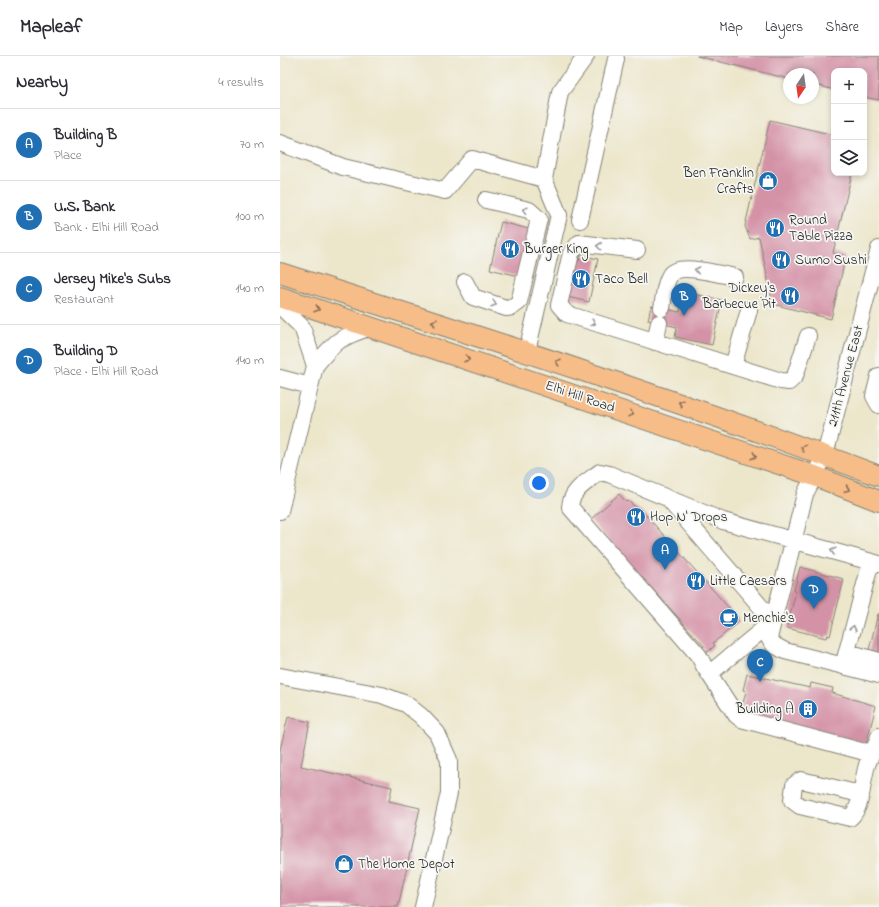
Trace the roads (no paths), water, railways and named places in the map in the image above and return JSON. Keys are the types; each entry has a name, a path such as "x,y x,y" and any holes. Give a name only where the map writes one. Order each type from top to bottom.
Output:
{"main road":[{"name":"Elhi Hill Road","path":"280,273 527,351 703,411 879,476"},
{"name":"Elhi Hill Road","path":"280,297 815,476 879,501"}],"street":[{"path":"527,351 559,215 544,179 560,92 586,56"},
{"path":"580,220 616,59"},
{"path":"280,143 343,167 445,191 472,160 544,179"},
{"path":"465,282 473,297 506,308 519,302 538,219 529,210 486,200"},
{"path":"638,250 579,243 571,253 559,305 567,314 781,381 789,382 795,376 808,336"},
{"name":"211th Avenue East","path":"845,659 785,651 774,645 769,638 805,494 825,455 875,281 879,249"},
{"path":"655,342 670,274 675,270 687,268 735,277"},
{"path":"280,306 302,327 315,366"},
{"path":"733,366 749,310"},
{"path":"280,510 315,366 330,347 342,337 371,327"},
{"path":"879,376 874,396 879,405"},
{"path":"281,381 310,386"},
{"path":"845,659 875,563 722,521 600,472 574,492 570,507 699,656 736,715 741,719 872,752"},
{"path":"666,498 774,621 709,674"},
{"path":"845,659 879,661"},
{"path":"845,659 879,675"},
{"path":"280,676 382,696 406,704 421,716 437,733 448,760 449,793 423,907"},
{"path":"860,794 868,763 879,736"}],"place":[{"name":"Ben Franklin Crafts","path":"768,181"},
{"name":"Round Table Pizza","path":"775,228"},
{"name":"Burger King","path":"510,249"},
{"name":"Sumo Sushi","path":"781,260"},
{"name":"Taco Bell","path":"581,279"},
{"name":"Dickey's Barbecue Pit","path":"790,296"},
{"name":"U.S. Bank","path":"684,316"},
{"name":"Hop N' Drops","path":"636,517"},
{"name":"Building B","path":"665,570"},
{"name":"Little Caesars","path":"696,581"},
{"name":"Building D","path":"814,609"},
{"name":"Menchie's","path":"729,618"},
{"name":"Jersey Mike's Subs","path":"760,682"},
{"name":"Building A","path":"808,709"},
{"name":"The Home Depot","path":"344,864"}]}
